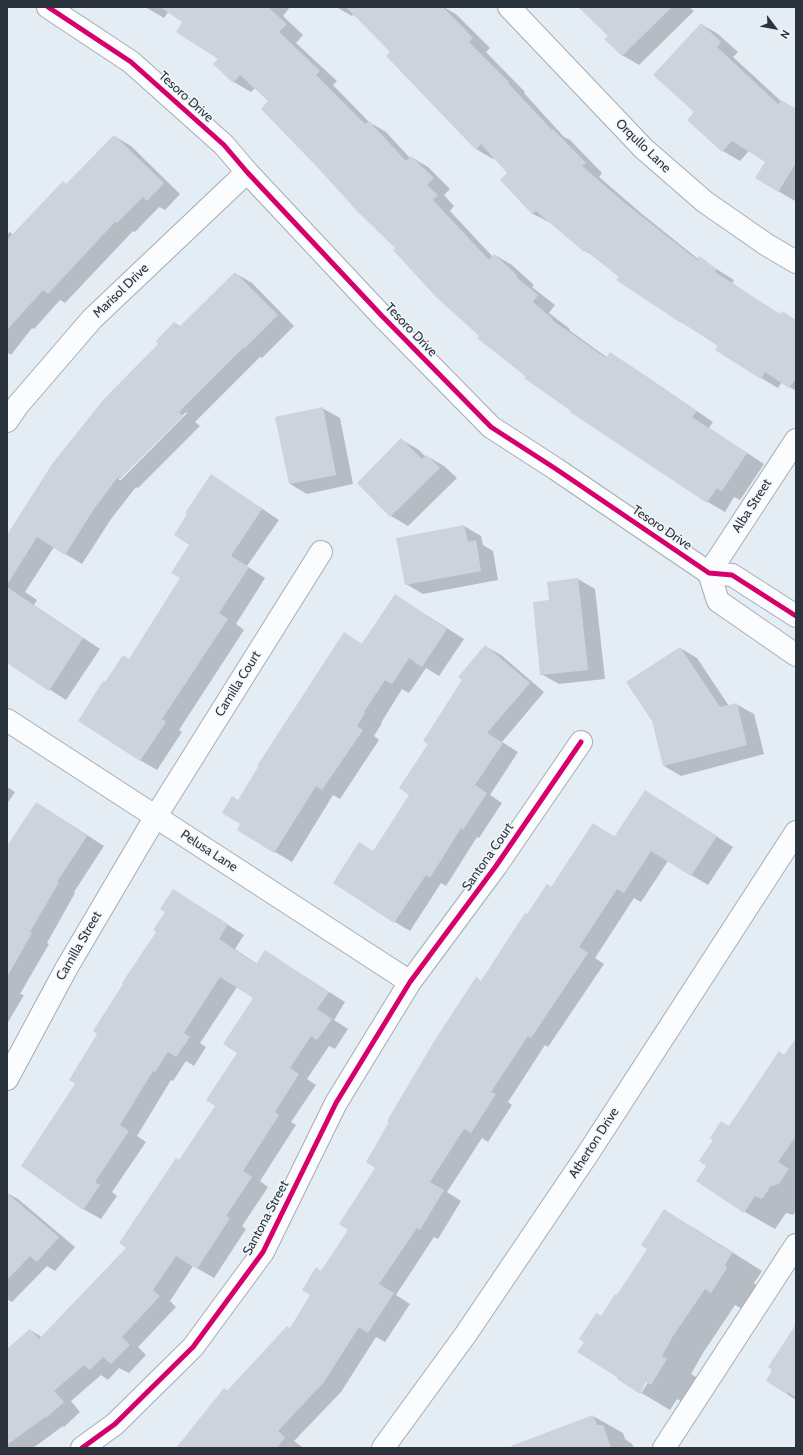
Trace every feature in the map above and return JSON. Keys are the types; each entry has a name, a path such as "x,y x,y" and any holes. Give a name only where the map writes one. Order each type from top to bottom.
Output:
{"street":[{"name":"Tesoro Drive","path":"48,7 131,62 224,145 246,172 377,311 491,426 709,573 732,575 796,616"},
{"name":"Orqullo Lane","path":"509,7 644,149 704,202 767,245 796,262"},
{"name":"Marisol Drive","path":"7,421 18,405 92,319 246,172"},
{"name":"Alba Street","path":"709,573 796,440"},
{"name":"Camilla Court","path":"156,816 321,552"},
{"path":"709,573 718,601 796,655"},
{"name":"Pelusa Lane","path":"7,720 410,982"},
{"name":"Santona Court","path":"410,982 496,866 581,742"},
{"name":"Camilla Street","path":"7,1079 66,968 156,816"},
{"name":"Atherton Drive","path":"383,1448 466,1334 587,1155 796,832"},
{"name":"Santona Street","path":"82,1448 115,1424 193,1347 263,1252 336,1103 410,982"},
{"path":"664,1448 796,1245"}],"building":[{"path":"160,7 268,7 287,24 279,32 320,71 316,75 365,124 369,121 406,161 411,156 434,178 427,185 438,195 433,200 489,260 494,254 517,275 516,277 538,295 533,302 553,319 552,320 606,358 610,352 697,411 692,417 747,453 722,491 717,488 707,503 570,412 571,411 524,378 525,376 477,338 479,336 435,296 393,250 395,248 357,211 261,109 268,101 240,75 233,83 213,64 218,59 176,32 182,22"},
{"path":"346,7 443,7 473,38 469,42 509,82 508,83 552,130 553,129 586,163 582,166 625,203 697,260 699,256 717,269 715,272 780,314 782,311 796,320 796,378 789,388 765,372 761,379 715,350 718,346 616,280 619,277 585,250 584,252 536,211 532,214 500,180 507,173 481,144 476,150 386,56 390,52"},
{"path":"578,7 672,7 622,56 604,39 608,36"},
{"path":"701,23 721,42 717,47 778,104 781,100 796,109 796,163 778,192 755,178 765,162 732,141 722,152 687,120 694,112 653,75"},
{"path":"114,135 164,183 147,201 143,197 117,223 115,222 48,294 43,290 7,330 7,240 63,181 66,184"},
{"path":"235,272 278,315 179,412 183,416 120,479 118,477 94,509 65,555 37,537 7,585 7,535 52,464 104,399 158,344 156,341 174,322 179,327"},
{"path":"323,407 336,475 289,484 275,417"},
{"path":"401,438 422,459 427,455 440,468 390,517 357,483"},
{"path":"211,474 262,509 231,556 249,567 219,613 228,619 162,719 166,722 140,761 78,721 103,681 105,682 123,655 129,659 180,578 171,573 189,545 174,535 187,514 185,513"},
{"path":"464,525 468,542 476,540 481,571 405,585 396,538"},
{"path":"578,578 588,670 540,675 533,602 549,600 547,582"},
{"path":"7,587 83,638 49,691 7,663"},
{"path":"395,594 447,629 422,667 409,658 392,684 385,680 364,712 365,713 357,726 363,730 322,790 316,786 274,853 237,830 240,824 222,813 232,796 238,800 258,767 257,766 344,632 362,644"},
{"path":"485,645 530,683 487,733 503,743 475,785 487,793 463,830 461,828 430,878 426,875 394,923 333,883 359,842 373,851 409,795 399,788 428,744 423,741 462,680 458,677"},
{"path":"680,647 720,707 737,703 747,745 663,766 652,721 626,682"},
{"path":"645,790 717,836 691,876 651,851 624,893 617,889 579,947 588,953 531,1038 528,1036 491,1092 496,1094 471,1133 464,1129 430,1182 444,1190 420,1230 417,1228 379,1284 394,1293 368,1333 359,1327 324,1382 278,1431 285,1437 277,1448 176,1448 224,1388 227,1391 287,1326 290,1328 310,1295 302,1290 316,1267 321,1271 348,1230 339,1224 375,1168 366,1162 389,1122 387,1121 433,1043 476,977 481,981 525,913 527,914 547,884 551,887 593,823 614,837"},
{"path":"36,802 87,836 57,882 59,882 30,932 32,933 7,977 7,846"},
{"path":"173,889 228,924 219,939 256,964 265,950 329,992 317,1009 332,1019 317,1040 311,1036 290,1068 299,1074 275,1112 279,1115 243,1171 252,1177 226,1216 230,1218 197,1269 176,1256 153,1290 160,1296 122,1337 130,1345 111,1364 103,1357 90,1370 84,1365 54,1391 64,1402 46,1418 45,1417 7,1445 7,1349 30,1329 39,1339 126,1248 119,1243 176,1158 179,1160 215,1106 206,1100 237,1053 223,1044 253,998 220,977 184,1033 190,1037 176,1057 168,1052 155,1072 153,1071 120,1125 129,1131 95,1182 100,1185 83,1210 21,1166 75,1084 69,1080 97,1034 93,1031 123,984 122,983 156,932 153,930 165,912 160,909"},
{"path":"796,1038 796,1136 778,1162 789,1169 779,1184 771,1186 762,1199 755,1196 744,1213 696,1181 706,1166 699,1161 713,1140 710,1138 721,1121 729,1126 779,1051 784,1055"},
{"path":"7,1193 59,1237 37,1262 30,1256 7,1280"},
{"path":"664,1209 732,1253 725,1265 727,1268 711,1293 705,1289 673,1336 662,1356 667,1359 651,1385 646,1382 640,1394 617,1379 617,1377 577,1352 584,1342 579,1339 596,1313 601,1316 615,1294 617,1295 647,1249 641,1245"},
{"path":"796,1324 796,1398 788,1392 787,1394 766,1381 772,1370 768,1367"},
{"path":"593,1415 597,1425 603,1425 611,1448 512,1448 511,1446"}],"cycle path":[{"path":"48,7 131,62 224,145 247,172 382,316 491,427 556,469 709,573 732,575 796,616"},
{"path":"82,1448 115,1424 193,1347 263,1252 336,1103 410,982 496,866 581,742"}]}
